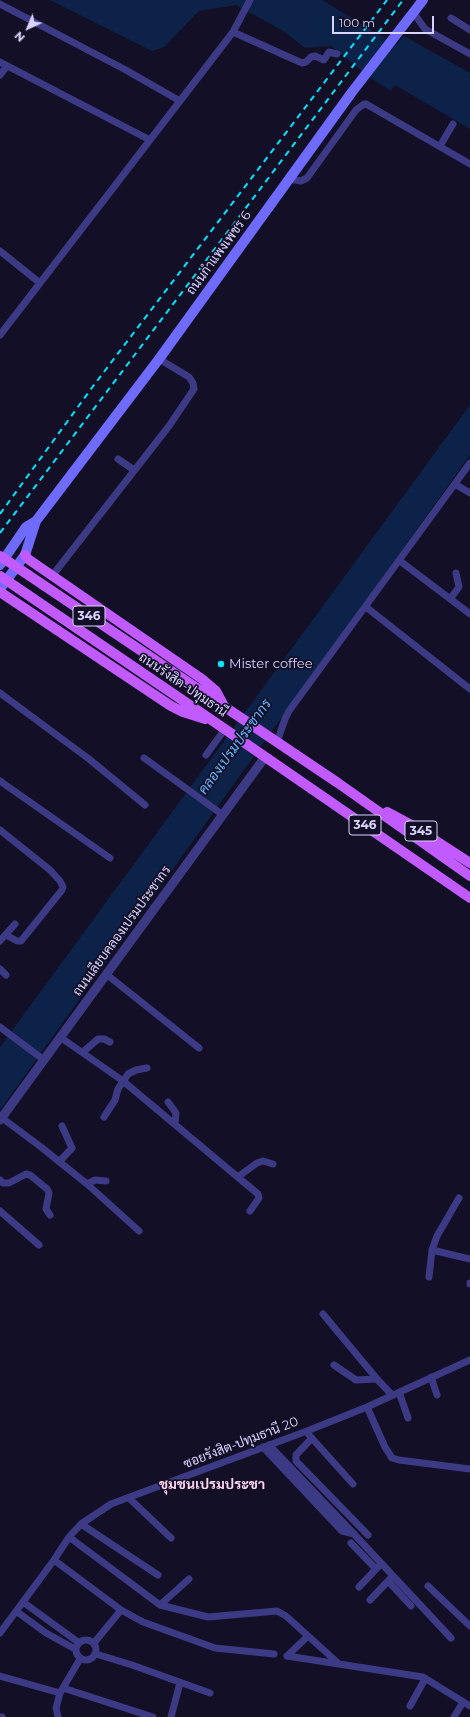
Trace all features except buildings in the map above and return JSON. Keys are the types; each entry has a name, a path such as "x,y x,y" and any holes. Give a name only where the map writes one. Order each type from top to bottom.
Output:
{"main road":[{"name":"ถนนกำแพงเพชร 6","path":"0,589 25,555 36,521 159,359 352,92 423,0"},
{"name":"ถนนกำแพงเพชร 6","path":"0,564 26,527 36,521"},
{"path":"25,555 33,563 202,679 216,691 224,707"},
{"name":"ถนนรังสิต-ปทุมธานี","path":"0,556 274,740 470,876"},
{"path":"33,563 4,595 171,706 183,712 216,722"},
{"name":"ถนนรังสิต-ปทุมธานี","path":"0,576 216,722 470,898"},
{"name":"345","path":"368,805 401,818 470,863"}],"street":[{"path":"0,335 233,32 250,0"},
{"path":"0,4 112,62 180,101"},
{"path":"414,12 425,29 470,54"},
{"path":"451,18 470,30"},
{"path":"233,32 302,63 315,56 324,60 329,52 336,54"},
{"path":"0,62 150,140"},
{"path":"0,75 7,66"},
{"path":"289,179 300,182 307,178 356,110 364,104 470,164"},
{"path":"440,146 453,124"},
{"path":"0,251 40,283"},
{"path":"52,576 177,416 194,389 189,377 159,359"},
{"path":"118,459 134,470"},
{"path":"274,740 289,711 400,561 470,463"},
{"path":"455,484 470,493"},
{"path":"400,561 470,614"},
{"path":"450,599 459,587 456,574"},
{"path":"366,607 470,689"},
{"path":"0,693 89,759 145,805"},
{"path":"206,755 226,730"},
{"name":"ถนนเลียบคลองเปรมประชากร","path":"1,1119 262,755"},
{"path":"144,758 221,814"},
{"path":"0,781 110,858"},
{"path":"0,830 50,870 60,881 63,887 21,941 17,941 6,934"},
{"path":"0,941 15,924"},
{"path":"0,969 6,975"},
{"path":"106,974 199,1048"},
{"path":"2,1028 43,1059"},
{"path":"60,1037 123,1080 239,1176 259,1196 250,1211"},
{"path":"83,1052 98,1039 104,1039 110,1042"},
{"path":"104,1117 116,1100 123,1080 132,1071 147,1068"},
{"path":"168,1102 176,1113 177,1118 175,1124"},
{"path":"1,1119 59,1162 139,1231"},
{"path":"59,1162 72,1148 62,1126"},
{"path":"239,1176 257,1163 263,1161 273,1164"},
{"path":"0,1180 3,1183 9,1183 26,1174 30,1175 47,1188 49,1194 46,1209 50,1215"},
{"path":"86,1184 95,1180 106,1180"},
{"path":"429,1277 432,1250 437,1236 458,1198"},
{"path":"0,1211 39,1245"},
{"path":"432,1250 470,1259"},
{"path":"324,1314 377,1379 395,1393 408,1418"},
{"name":"ซอยรังสิต-ปทุมธานี 20","path":"0,1633 54,1560 69,1537 81,1524 111,1504 367,1407 470,1360"},
{"path":"334,1365 356,1380 377,1379"},
{"path":"431,1377 437,1395"},
{"path":"367,1407 385,1447 392,1458 470,1469"},
{"path":"307,1431 353,1484"},
{"path":"312,1438 296,1455 296,1461 368,1535"},
{"path":"266,1446 321,1505 342,1531 354,1534 381,1564 390,1579 411,1606"},
{"path":"129,1498 171,1538"},
{"path":"81,1524 158,1575"},
{"path":"69,1537 160,1604 208,1616 277,1611 286,1616 338,1663"},
{"path":"351,1543 376,1569"},
{"path":"54,1560 121,1610 143,1622 215,1648 274,1654"},
{"path":"359,1587 381,1564"},
{"path":"160,1604 189,1579"},
{"path":"370,1600 390,1579"},
{"path":"390,1579 451,1638"},
{"path":"428,1586 470,1626"},
{"path":"23,1602 77,1645"},
{"path":"96,1654 94,1643 121,1610"},
{"path":"16,1611 46,1633 77,1645"},
{"path":"308,1636 287,1656 338,1663 425,1679 467,1704 454,1717"},
{"path":"77,1645 86,1639 94,1643"},
{"path":"77,1645 76,1655 80,1659 89,1661 96,1654"},
{"path":"96,1654 132,1665 210,1693"},
{"path":"58,1717 56,1708 61,1691 80,1659"},
{"path":"0,1676 61,1691 153,1717"},
{"path":"410,1706 425,1679"},
{"path":"171,1717 180,1683"}],"water":[{"path":"50,0 322,0 396,45 404,36 470,73 470,129 395,85 391,91 372,79 331,46 305,48 285,32 236,5 199,11 164,47 152,51"},
{"name":"คลองเปรมประชากร","path":"470,405 470,455 0,1110 0,1047"}],"railway":[{"path":"0,514 91,389 387,0"},
{"path":"0,533 403,0"}],"place":[{"name":"Mister coffee","path":"221,664"}],"district":[{"name":"ชุมชนเปรมประชา","path":"212,1485"}]}
